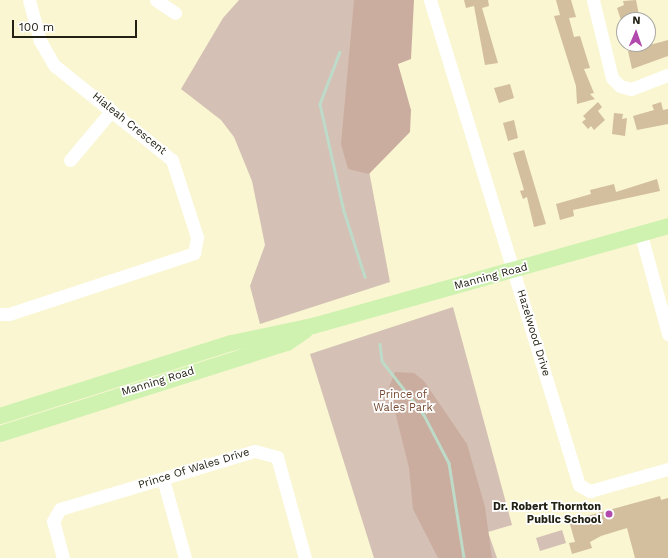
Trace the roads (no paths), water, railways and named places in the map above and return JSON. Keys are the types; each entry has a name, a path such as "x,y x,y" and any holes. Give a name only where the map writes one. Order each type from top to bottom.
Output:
{"main road":[{"name":"Manning Road","path":"0,416 232,343 313,326 514,271 668,226"},
{"name":"Manning Road","path":"0,434 288,343 313,326"}],"street":[{"name":"Hialeah Crescent","path":"0,314 8,314 194,253 197,237 172,160 54,64 40,42 29,0"},
{"path":"156,0 175,13"},
{"name":"Hazelwood Drive","path":"430,0 514,271 578,485 590,490 668,469"},
{"path":"593,0 612,78 620,86 631,89 668,75"},
{"path":"70,160 112,110"},
{"path":"640,235 668,334"},
{"name":"Prince Of Wales Drive","path":"63,558 53,521 60,509 255,451 277,457 305,558"},
{"path":"163,479 185,558"}],"waterway":[{"path":"340,52 320,104 344,211 365,277"},
{"path":"380,344 382,361 424,415 449,463 464,558"}],"place":[{"name":"Dr. Robert Thornton Public School","path":"609,514"}],"park label":[{"name":"Prince of Wales Park","path":"403,402"}]}
